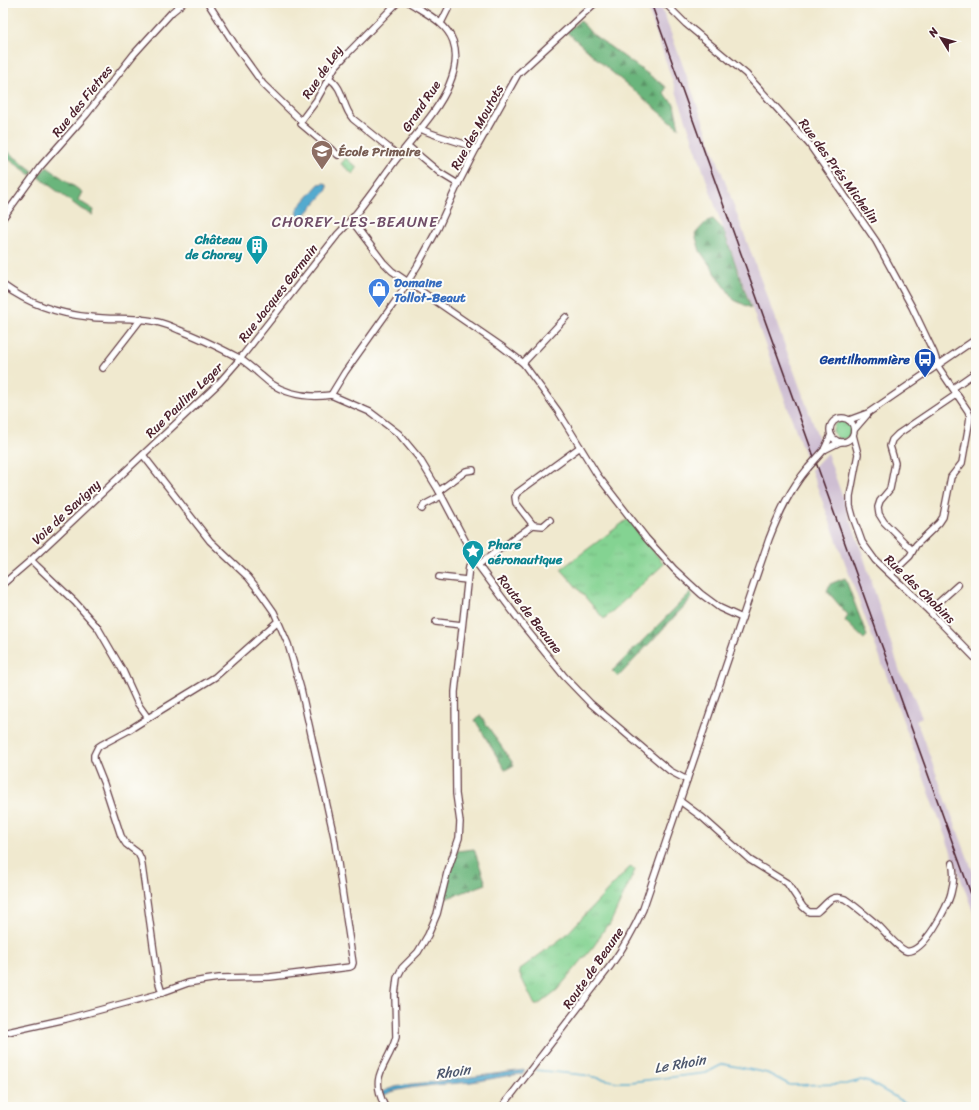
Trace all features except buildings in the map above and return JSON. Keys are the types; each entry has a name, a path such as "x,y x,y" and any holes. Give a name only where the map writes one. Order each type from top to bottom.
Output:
{"street":[{"name":"Rue des Fietres","path":"3,218 40,167 86,116 134,54 172,12 183,3"},
{"path":"208,3 258,78 301,121 301,124 338,155"},
{"name":"Rue de Ley","path":"301,121 316,101 335,67 397,3"},
{"name":"Grand Rue","path":"364,203 421,129 449,86 454,70 456,55 452,40 441,23 410,3"},
{"path":"441,23 451,3"},
{"name":"Rue des Moutots","path":"331,395 345,372 397,299 438,228 476,149 518,74 595,3"},
{"name":"Rue des Prés Michelin","path":"665,3 686,24 746,74 809,144 876,241 912,307 934,353 938,365 970,416 962,463 951,477 942,520 912,550 910,556 891,574"},
{"path":"329,78 340,88 348,113 399,156"},
{"path":"421,129 431,134 476,149"},
{"path":"408,146 440,173 458,184"},
{"name":"Rue Jacques Germain","path":"240,359 338,234 352,221 364,203"},
{"path":"352,221 383,262 392,271 501,346 523,363 558,411 598,476 659,554 692,586 715,605 726,612 742,618"},
{"path":"3,285 18,296 53,311 91,318 141,319 182,330 240,359 272,384 286,391 316,397 331,395"},
{"path":"523,363 566,317"},
{"path":"103,368 141,319"},
{"path":"849,420 868,413 976,339"},
{"name":"Rue Pauline Leger","path":"142,455 219,382 240,359"},
{"path":"953,388 976,372"},
{"path":"912,550 884,522 878,511 880,501 889,492 892,482 895,463 890,446 892,440 898,434 957,394"},
{"name":"Route de Beaune","path":"331,395 370,412 399,434 419,458 478,565 526,629 564,676 590,703 670,771 687,780"},
{"path":"824,450 850,439 868,413"},
{"path":"824,450 831,435 830,428 834,421 841,418 849,420 853,424 854,432"},
{"name":"Rue des Chobins","path":"854,432 858,452 850,496 850,506 857,529 867,550 878,564 891,574 976,659"},
{"path":"831,435 835,439 852,446 857,457"},
{"path":"533,525 516,503 515,497 520,491 580,447"},
{"name":"Route de Beaune","path":"502,1107 582,1004 629,938 643,909 774,524 791,491 824,450"},
{"path":"3,1033 66,1019 162,993 188,983 219,978 270,977 350,967 353,963 332,829 301,689 288,644 274,612 260,592 248,577 210,541 142,455"},
{"name":"Voie de Savigny","path":"3,584 31,560 142,455"},
{"path":"422,510 424,505 440,494 466,471 473,470"},
{"path":"478,565 533,525 543,526 550,520"},
{"path":"385,1107 379,1090 378,1077 392,1049 396,1037 395,995 397,978 402,968 418,952 428,936 437,914 447,873 460,838 460,822 456,794 455,692 469,566 474,559"},
{"path":"31,560 75,602 98,628 123,671 138,704 148,718"},
{"path":"439,577 467,580"},
{"path":"929,611 958,585"},
{"path":"162,993 158,980 141,859 138,853 126,844 121,836 94,759 94,752 98,747 140,724 215,677 278,621"},
{"path":"436,622 462,625"},
{"path":"680,801 703,818 750,860 787,883 803,907 809,912 817,912 832,898 846,900 878,926 898,946 908,951 912,951 919,946 936,924 946,907 954,884 954,870 952,863"}],"shaded area":[{"path":"646,3 660,3 821,445 807,461 717,211"},
{"path":"827,453 864,558 901,675 907,682 922,717 916,720 976,880 976,920 811,470"}],"green space":[{"path":"580,20 591,33 666,87 664,94 674,104 679,128 607,68 567,32"},
{"path":"3,148 33,171 31,175 3,155"},
{"path":"346,158 357,168 353,174 341,164"},
{"path":"47,167 82,192 78,200 94,210 93,215 81,209 37,176"},
{"path":"713,219 723,229 751,308 734,300 700,251 695,234 707,221"},
{"path":"838,421 846,421 851,426 849,437 846,439 838,439 833,434 833,426"},
{"path":"628,519 664,564 604,619 561,569"},
{"path":"845,578 867,636 864,639 845,621 848,615 827,591 830,584"},
{"path":"692,591 691,599 618,677 612,671"},
{"path":"480,715 514,765 505,770 475,720"},
{"path":"474,849 486,884 442,900 452,863 457,851"},
{"path":"631,866 635,870 609,926 607,925 594,946 557,990 538,1005 535,1005 519,973 519,970 566,935"}],"water":[{"path":"325,183 327,185 327,190 304,216 299,217 297,209 319,184"},
{"path":"525,1070 522,1074 471,1082 411,1088 399,1090 383,1096 382,1092 394,1087 407,1085"}],"waterway":[{"name":"Le Rhoin","path":"536,1070 584,1075 617,1082 630,1082 706,1073 723,1064 767,1073 790,1085 847,1084 861,1080 869,1082 913,1107"}],"railway":[{"path":"651,3 976,908"}],"place":[{"name":"École Primaire","path":"322,170"},
{"name":"Château de Chorey","path":"257,266"},
{"name":"Domaine Tollot-Beaut","path":"379,308"},
{"name":"Gentilhommière","path":"925,378"},
{"name":"Phare aéronautique","path":"473,570"}],"district":[{"name":"CHOREY-LES-BEAUNE","path":"355,222"}],"water label":[{"name":"Rhoin","path":"453,1072"}]}
